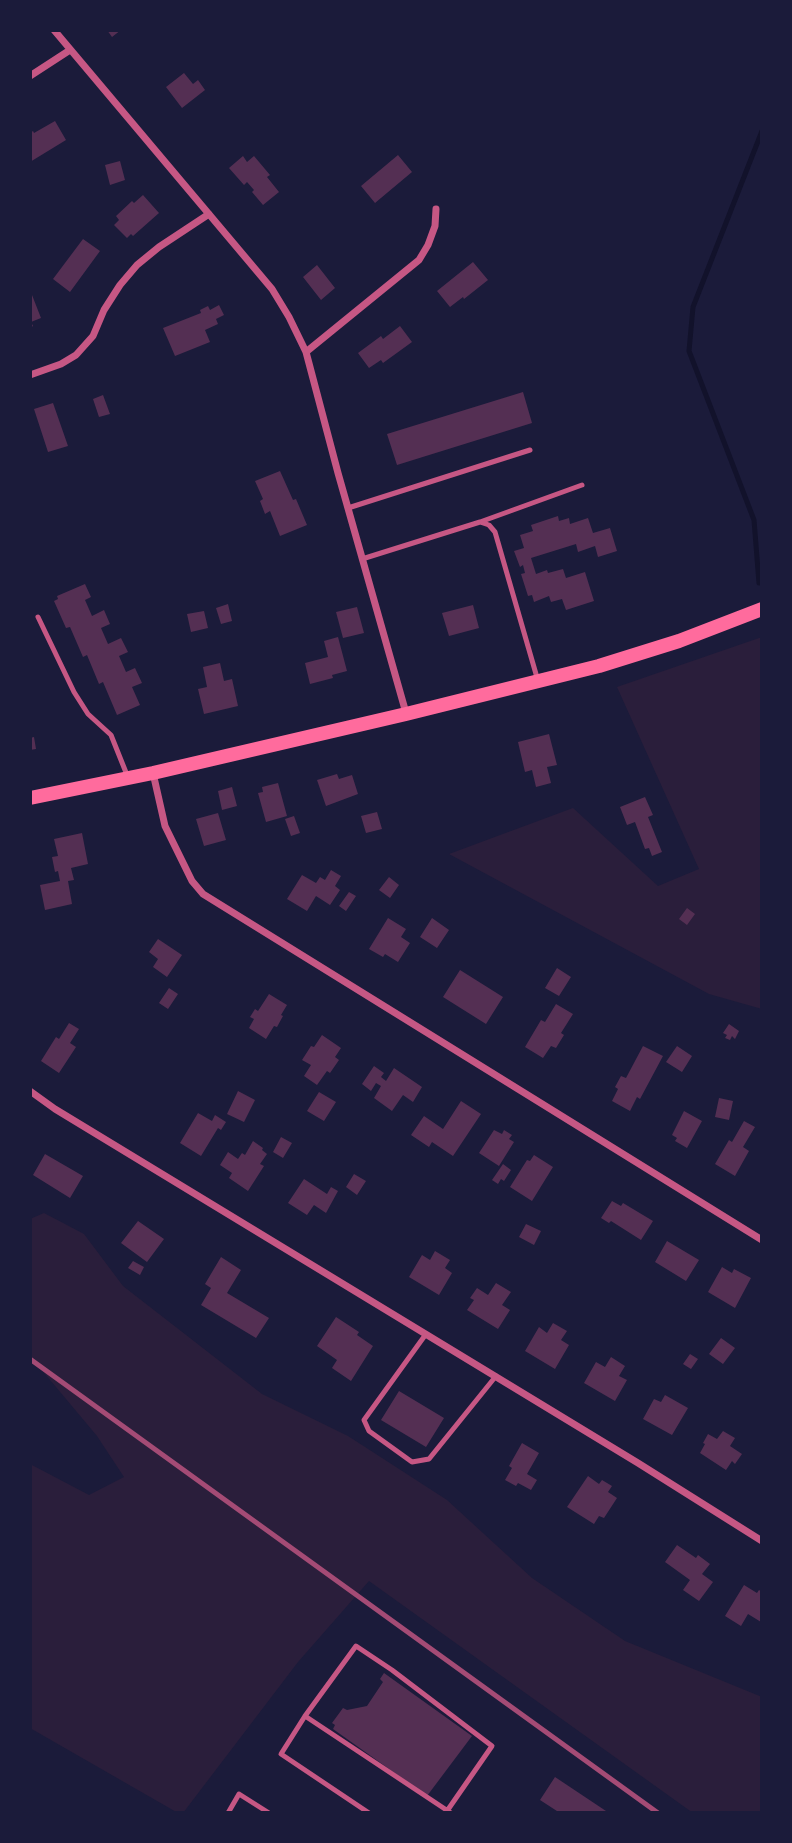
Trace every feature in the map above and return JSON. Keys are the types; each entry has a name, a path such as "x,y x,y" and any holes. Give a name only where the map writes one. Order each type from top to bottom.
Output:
{"main road":[{"path":"30,798 153,773 599,666 679,641 762,609"}],"street":[{"path":"54,30 272,289 289,317 306,352 407,714"},
{"path":"30,76 70,50"},
{"path":"306,352 419,260 435,226 436,209"},
{"path":"30,376 53,368 76,355 93,336 104,310 137,265 209,214"},
{"path":"153,773 166,826 192,881 203,894 762,1240"},
{"path":"30,1091 55,1109 496,1376 762,1541"}],"lane":[{"path":"348,508 530,450"},
{"path":"362,559 480,522 582,485"},
{"path":"480,522 489,525 495,532 538,681"},
{"path":"38,617 74,692 88,714 111,735 129,778"},
{"path":"426,1334 364,1420 369,1431 412,1462 429,1459 496,1376"},
{"path":"305,1716 449,1812 492,1746 356,1646 305,1716 281,1754 369,1813"},
{"path":"228,1813 239,1794 268,1813"}],"shaded area":[{"path":"762,637 762,1009 709,994 449,854 573,808 658,886 699,869 617,687"},
{"path":"44,1213 84,1234 123,1286 262,1394 348,1436 447,1500 532,1578 625,1641 762,1697 762,1813 693,1813 369,1581 298,1662 183,1813 178,1813 30,1728 30,1464 89,1495 124,1477 97,1436 30,1356 30,1219"}],"building":[{"path":"107,30 121,30 112,37"},
{"path":"184,73 193,84 198,80 205,90 182,108 166,87"},
{"path":"55,121 66,140 30,162 30,133"},
{"path":"398,155 412,172 375,203 361,186"},
{"path":"243,156 247,162 254,156 270,175 267,177 279,192 263,205 247,182 244,185 229,168"},
{"path":"120,161 125,180 110,185 105,165"},
{"path":"143,195 159,213 133,236 131,234 127,238 114,225 119,220 116,216"},
{"path":"83,239 100,251 70,292 53,279"},
{"path":"473,262 488,280 450,307 437,291"},
{"path":"317,265 335,288 321,300 303,277"},
{"path":"32,295 41,318 31,322 33,326 30,328 30,296"},
{"path":"219,305 224,315 216,319 218,324 205,330 210,342 175,356 163,328 201,313 200,310 208,306 210,310"},
{"path":"400,326 412,342 383,363 381,360 369,368 358,353"},
{"path":"523,392 532,423 397,465 387,434"},
{"path":"103,395 110,414 99,417 93,399"},
{"path":"53,403 68,446 48,452 34,409"},
{"path":"280,471 307,525 280,536 270,511 265,514 260,501 263,499 255,481"},
{"path":"558,516 559,521 569,518 570,524 588,518 593,533 610,528 617,551 598,557 595,546 578,552 576,544 531,558 536,574 563,569 566,578 585,572 594,601 566,610 562,599 551,602 549,596 534,602 532,595 528,596 521,574 525,573 523,565 520,567 514,551 524,548 520,535 533,531 531,525"},
{"path":"85,584 91,597 85,600 92,616 104,610 110,624 101,628 108,644 121,638 128,652 119,656 126,672 135,668 142,683 132,687 140,705 117,715 103,682 99,684 87,655 83,657 70,627 66,628 54,601 58,599 57,596"},
{"path":"228,604 232,621 221,624 216,608"},
{"path":"473,605 479,628 449,636 442,613"},
{"path":"357,607 364,633 343,638 336,612"},
{"path":"204,611 208,628 191,632 187,614"},
{"path":"338,637 347,671 310,684 305,663 328,657 324,641"},
{"path":"220,663 224,681 232,679 238,706 204,714 198,689 207,687 203,667"},
{"path":"549,734 557,765 547,767 551,783 536,787 532,770 525,772 518,742"},
{"path":"34,737 36,749 30,750 30,738"},
{"path":"337,774 339,779 352,775 358,794 326,806 317,780"},
{"path":"278,783 287,816 266,822 258,793 263,792 262,787"},
{"path":"232,787 237,806 222,810 218,791"},
{"path":"645,797 653,815 648,817 662,852 652,856 649,848 645,849 635,822 627,825 620,807"},
{"path":"377,812 382,829 366,833 361,816"},
{"path":"218,813 226,840 204,846 196,819"},
{"path":"294,816 300,833 291,836 285,819"},
{"path":"82,833 88,864 71,868 74,880 68,881 72,904 45,910 40,885 60,881 52,857 58,856 54,839"},
{"path":"331,870 341,876 335,886 340,890 330,905 316,896 307,911 287,899 302,875 316,883 320,877 325,880"},
{"path":"389,877 399,885 390,898 379,890"},
{"path":"349,892 356,896 346,911 339,906"},
{"path":"687,908 695,914 687,925 679,919"},
{"path":"388,918 406,929 401,937 410,943 398,962 369,949"},
{"path":"432,918 449,930 437,948 420,937"},
{"path":"158,939 182,955 167,977 153,967 158,959 149,952"},
{"path":"557,968 571,977 559,996 545,988"},
{"path":"460,970 503,997 486,1024 443,997"},
{"path":"169,988 178,994 168,1009 159,1003"},
{"path":"269,994 287,1005 277,1027 274,1026 266,1039 249,1028 254,1019 250,1017 255,1009 258,1011"},
{"path":"556,1004 573,1014 561,1033 564,1035 556,1048 551,1046 543,1058 525,1047 541,1020 545,1022"},
{"path":"69,1023 79,1029 70,1043 76,1047 59,1073 41,1061 56,1037 59,1039"},
{"path":"729,1024 739,1031 735,1039 732,1036 730,1040 725,1038 727,1035 723,1033"},
{"path":"322,1035 341,1048 335,1057 339,1060 317,1085 304,1076 311,1065 302,1060"},
{"path":"643,1046 663,1056 640,1099 637,1097 630,1111 612,1101 621,1076 626,1078"},
{"path":"677,1046 692,1056 682,1072 666,1062"},
{"path":"374,1066 384,1073 381,1077 386,1081 394,1068 422,1087 413,1102 403,1095 392,1111 374,1098 381,1086 376,1083 371,1091 362,1084"},
{"path":"238,1091 255,1100 244,1122 227,1114"},
{"path":"319,1092 336,1102 324,1121 307,1111"},
{"path":"719,1098 733,1101 729,1120 715,1117"},
{"path":"461,1101 481,1114 453,1156 432,1142 429,1147 411,1135 424,1116 443,1129"},
{"path":"684,1111 702,1121 687,1148 675,1141 677,1138 672,1135"},
{"path":"198,1113 212,1121 215,1115 226,1122 221,1130 218,1128 201,1156 180,1143"},
{"path":"744,1121 755,1127 743,1147 749,1151 735,1176 715,1164"},
{"path":"494,1130 502,1134 504,1130 512,1135 509,1139 514,1142 499,1166 479,1153"},
{"path":"281,1137 292,1143 283,1158 273,1152"},
{"path":"253,1141 267,1154 260,1164 264,1166 248,1191 229,1178 232,1173 220,1165 228,1152 238,1159 242,1153 245,1155"},
{"path":"45,1154 83,1176 70,1198 33,1175"},
{"path":"534,1155 553,1167 532,1201 510,1187 527,1160 530,1161"},
{"path":"503,1164 511,1170 504,1181 501,1179 498,1184 492,1180"},
{"path":"354,1174 366,1181 357,1195 346,1187"},
{"path":"304,1179 327,1194 331,1187 338,1191 326,1213 314,1205 307,1215 288,1203"},
{"path":"612,1201 621,1206 623,1203 653,1221 641,1240 611,1221 609,1223 601,1218"},
{"path":"138,1221 164,1239 147,1262 121,1243"},
{"path":"526,1224 541,1231 534,1245 519,1237"},
{"path":"667,1241 699,1260 686,1281 655,1262"},
{"path":"435,1251 450,1260 445,1268 452,1273 439,1295 409,1277 422,1255 430,1260"},
{"path":"221,1257 241,1270 227,1293 269,1318 256,1338 201,1305 211,1288 205,1284"},
{"path":"133,1261 144,1267 140,1275 128,1268"},
{"path":"722,1267 732,1273 734,1269 751,1278 735,1308 708,1292"},
{"path":"496,1283 511,1292 502,1305 510,1310 498,1329 467,1310 474,1300 470,1298 477,1288 488,1295"},
{"path":"336,1317 359,1332 357,1335 373,1346 351,1381 332,1368 337,1360 317,1346"},
{"path":"553,1323 567,1331 561,1340 569,1345 555,1369 525,1351 539,1327 547,1333"},
{"path":"721,1338 735,1348 723,1364 709,1354"},
{"path":"690,1354 698,1359 691,1369 683,1364"},
{"path":"611,1357 625,1366 619,1376 627,1380 615,1401 584,1383 596,1362 605,1367"},
{"path":"399,1391 444,1418 426,1447 381,1420"},
{"path":"665,1395 688,1408 672,1435 643,1419 654,1399 661,1402"},
{"path":"723,1431 735,1438 730,1446 742,1454 735,1464 732,1461 726,1470 700,1453 708,1434 717,1439"},
{"path":"522,1443 539,1453 527,1474 537,1480 531,1490 505,1480 512,1468 509,1466"},
{"path":"588,1476 599,1484 602,1480 612,1486 608,1492 617,1498 604,1518 599,1516 594,1524 567,1507"},
{"path":"677,1545 710,1564 702,1574 713,1582 699,1601 683,1590 690,1580 665,1562"},
{"path":"744,1585 757,1593 759,1590 762,1592 762,1620 761,1622 748,1614 741,1626 725,1616"},
{"path":"384,1673 472,1736 427,1796 333,1729 335,1725 332,1723 343,1708 347,1710 367,1706 383,1682 380,1679"},
{"path":"555,1777 609,1813 560,1813 540,1800"}],"waterway":[{"path":"759,583 754,520 689,351 693,307 762,131"}],"railway":[{"path":"30,1359 658,1813"}]}
